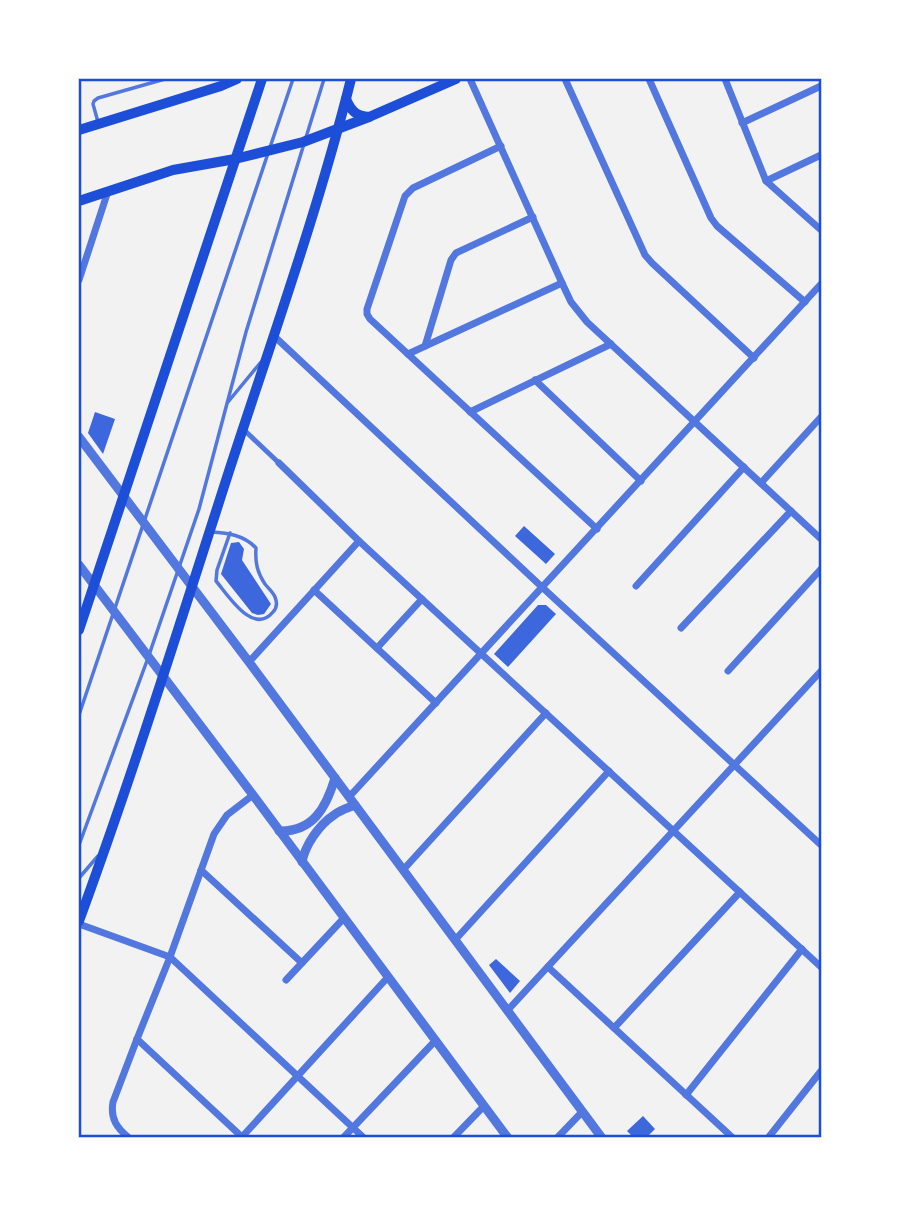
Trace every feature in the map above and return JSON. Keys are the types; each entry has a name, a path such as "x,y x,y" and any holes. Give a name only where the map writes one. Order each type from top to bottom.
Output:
{"main road":[{"path":"79,130 237,79"},
{"path":"79,630 262,79"},
{"path":"79,922 163,678 270,351 307,236 351,79"},
{"path":"79,201 173,170 235,159 303,142 338,130 456,79"},
{"path":"346,99 355,114 369,117"}],"street":[{"path":"470,79 576,309 761,483 819,533"},
{"path":"565,79 645,255 754,358"},
{"path":"649,79 711,218 805,302"},
{"path":"725,79 766,181 821,230"},
{"path":"742,123 821,86"},
{"path":"501,146 413,188 405,196 370,297 367,314 597,529"},
{"path":"766,181 821,155"},
{"path":"79,280 108,190"},
{"path":"425,346 451,260 456,253 533,217"},
{"path":"408,354 562,283"},
{"path":"302,862 307,847 325,822 352,801 482,653 821,285"},
{"path":"274,336 821,845"},
{"path":"470,412 611,344"},
{"path":"535,380 641,481"},
{"path":"761,483 821,417"},
{"path":"243,429 359,541 821,967"},
{"path":"79,437 601,1138"},
{"path":"636,586 744,467"},
{"path":"681,628 791,510"},
{"path":"249,662 359,541"},
{"path":"79,565 508,1138"},
{"path":"728,671 821,569"},
{"path":"314,590 436,704"},
{"path":"377,648 422,599"},
{"path":"507,1011 821,671"},
{"path":"402,870 547,713"},
{"path":"455,940 609,771"},
{"path":"279,831 296,830 315,818 327,802 335,778"},
{"path":"129,1138 118,1128 113,1118 113,1102 170,957 214,834 222,821 253,795"},
{"path":"201,870 302,963"},
{"path":"614,1028 740,892"},
{"path":"286,980 344,918"},
{"path":"79,922 170,957 364,1138"},
{"path":"686,1095 802,949"},
{"path":"548,967 733,1138"},
{"path":"137,1039 242,1138 388,978"},
{"path":"343,1138 435,1041"},
{"path":"768,1138 821,1071"},
{"path":"453,1138 484,1106"},
{"path":"557,1138 582,1112"}],"lane":[{"path":"98,124 93,104 98,98 165,79"},
{"path":"79,716 293,79"},
{"path":"79,845 199,509 246,332 324,79"},
{"path":"227,404 270,351"},
{"path":"209,532 230,533 248,540 256,548 256,567 275,598 276,608 271,615 261,620 251,619 216,580 230,533"},
{"path":"79,878 108,842"}],"building":[{"path":"95,412 115,419 103,454 88,433"},
{"path":"524,526 555,554 546,564 515,536"},
{"path":"239,542 244,549 242,560 271,604 264,614 252,613 221,574 231,543"},
{"path":"538,605 546,605 556,614 508,667 494,654"},
{"path":"496,959 520,981 510,993 489,965"},
{"path":"643,1116 655,1129 646,1138 634,1138 627,1131"}]}
